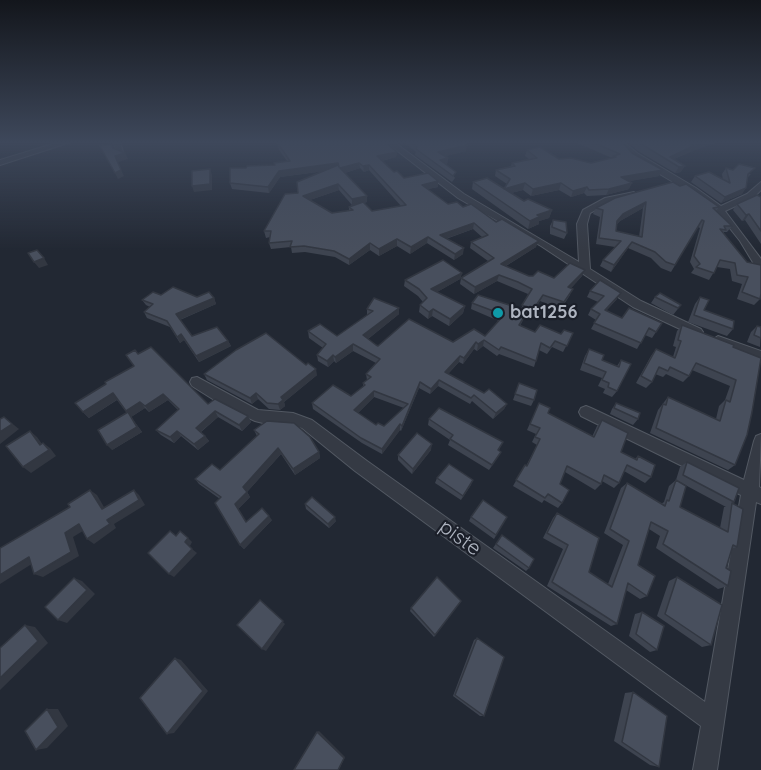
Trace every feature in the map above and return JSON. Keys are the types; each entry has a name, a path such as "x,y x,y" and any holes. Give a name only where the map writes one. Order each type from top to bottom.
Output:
{"street":[{"path":"438,178 461,196 585,269 654,314 761,356"},
{"path":"671,178 720,210 744,240 761,267"},
{"path":"659,186 678,182"},
{"path":"720,210 750,196 761,185"},
{"path":"585,269 582,224 586,212 608,200 640,192"},
{"name":"piste","path":"197,382 255,416 293,419 307,424 361,466 713,721"},
{"path":"586,412 756,494"},
{"path":"705,770 756,494 761,441"}],"building":[{"path":"192,178 210,178 210,184 192,186"},
{"path":"230,178 274,178 268,187 230,183"},
{"path":"307,178 350,178 367,196 352,199 338,184 303,196 332,213 353,210 349,207 363,202 372,211 406,205 381,178 434,178 438,181 422,185 448,204 457,202 463,207 471,204 496,222 502,219 539,241 501,264 529,276 533,276 538,271 554,278 570,263 585,270 568,287 573,289 564,302 543,295 533,310 522,305 532,289 518,282 499,275 475,287 461,278 494,258 471,242 488,235 474,223 440,235 464,248 455,254 428,237 411,247 397,239 379,249 370,243 349,259 334,251 304,246 290,247 292,241 269,243 271,231 264,231 285,194 298,193 297,182"},
{"path":"487,178 524,201 528,199 552,210 537,215 541,216 530,221 473,182"},
{"path":"508,178 623,178 632,183 609,189 589,190 587,187 573,191 561,183 533,189 525,183 504,189 510,179"},
{"path":"698,178 720,178 730,183 729,178 747,178 746,188 725,197"},
{"path":"673,182 680,186 686,184 719,207 713,208 732,226 724,226 726,230 720,229 747,262 761,265 760,299 742,292 748,277 737,275 735,263 720,260 714,273 696,267 700,264 694,256 704,221 702,220 675,265 666,262 655,252 632,242 614,265 603,260 621,241 599,238 603,210 596,208 615,198","holes":["646,202 642,237 616,231 617,221 623,214"]},
{"path":"757,195 761,197 761,231 749,214 746,215 737,204"},
{"path":"553,220 566,222 567,233 552,227"},
{"path":"37,250 44,258 34,262 28,253"},
{"path":"443,260 462,273 431,289 465,306 450,319 433,309 429,312 420,305 427,298 419,289 405,280"},
{"path":"600,280 621,293 605,310 622,318 629,308 662,323 656,332 649,328 641,343 594,323 600,314 591,309 604,296 590,291"},
{"path":"173,287 197,297 209,292 214,298 176,314 192,336 217,327 228,341 196,356 181,334 177,337 167,321 144,312 153,304 142,300 153,292 161,295"},
{"path":"660,293 681,305 678,308 655,297"},
{"path":"478,295 528,311 519,325 535,332 540,325 561,334 564,330 573,333 567,346 555,341 550,348 541,343 536,361 501,347 499,350 484,340 478,344 476,342 464,358 460,356 445,372 484,393 489,389 507,404 496,413 474,395 471,398 439,380 431,389 420,382 402,426 400,424 382,449 361,438 312,403 333,385 351,396 365,385 363,383 371,377 366,374 380,359 353,344 327,361 317,355 326,344 308,331 320,324 337,336 373,311 367,309 374,298 399,308 363,335 378,346 409,319 453,342 474,329 485,336 504,315 472,303","holes":["374,391 408,404 384,426 378,423 376,425 354,410"]},
{"path":"700,297 709,300 704,310 734,321 733,329 694,315"},
{"path":"682,325 761,358 747,435 735,465 656,428 663,404 666,405 668,397 720,421 726,400 730,402 736,380 696,363 689,376 670,367 668,371 659,367 652,382 641,376 656,349 675,358 681,341 678,340"},
{"path":"757,326 761,327 761,338 754,335"},
{"path":"266,333 306,365 308,363 316,369 281,397 283,400 278,404 267,403 256,393 250,398 204,374 236,350"},
{"path":"151,347 208,404 215,399 248,416 239,425 215,411 196,428 205,436 194,444 177,431 170,437 156,430 179,409 163,394 145,406 140,402 126,411 113,393 83,412 75,403 106,384 105,382 134,366 126,355 135,350 138,354"},
{"path":"589,349 604,355 602,360 619,367 621,360 631,364 617,391 608,387 609,383 602,380 606,372 584,363"},
{"path":"519,383 537,390 534,400 515,394"},
{"path":"539,403 550,408 548,413 594,437 602,420 628,433 621,452 637,460 638,456 655,465 651,477 627,465 619,483 604,475 601,484 567,466 560,484 569,490 562,503 548,494 545,498 516,480 525,465 527,466 540,439 535,437 540,428 530,424"},
{"path":"616,403 640,413 638,419 614,408"},
{"path":"439,408 503,442 498,450 501,452 492,465 450,439 453,435 429,419"},
{"path":"128,412 137,427 107,445 98,430"},
{"path":"4,417 12,424 0,432 0,419"},
{"path":"267,421 294,423 310,437 319,452 293,469 278,448 243,487 247,492 235,504 246,522 262,508 269,516 240,545 215,503 221,497 195,479 212,464 220,470 259,434 254,430"},
{"path":"30,431 40,445 43,443 49,450 23,467 6,446"},
{"path":"417,433 432,444 413,469 398,455"},
{"path":"687,462 739,488 734,502 683,475"},
{"path":"449,464 473,480 463,496 437,478"},
{"path":"676,480 686,486 680,507 728,532 732,503 743,509 737,547 733,545 726,568 731,571 728,586 663,544 668,531 651,522 638,565 655,576 647,596 628,583 617,624 552,582 568,545 547,533 557,513 599,538 589,572 612,587 629,541 610,529 627,483 665,506"},
{"path":"90,490 102,509 134,490 139,500 107,520 110,524 87,539 79,524 65,533 71,552 34,574 29,557 0,575 0,548 70,507 68,504"},
{"path":"312,497 335,517 328,524 305,504"},
{"path":"483,500 507,517 496,535 471,517"},
{"path":"170,531 176,536 180,531 188,538 185,542 192,549 169,574 148,553"},
{"path":"502,535 534,559 529,568 496,544"},
{"path":"437,577 461,601 435,635 411,608"},
{"path":"677,577 722,605 711,645 665,614"},
{"path":"74,578 87,590 58,620 45,607"},
{"path":"260,600 283,621 262,649 237,625"},
{"path":"642,612 664,626 657,650 636,634"},
{"path":"25,625 38,641 0,678 0,648"},
{"path":"477,638 504,657 484,716 455,695"},
{"path":"175,658 203,691 167,734 140,698"},
{"path":"633,692 667,716 659,767 622,742"},
{"path":"47,709 58,727 36,750 25,731"},
{"path":"317,732 344,758 338,770 294,770"}],"place":[{"name":"bat1256","path":"498,313"}]}
